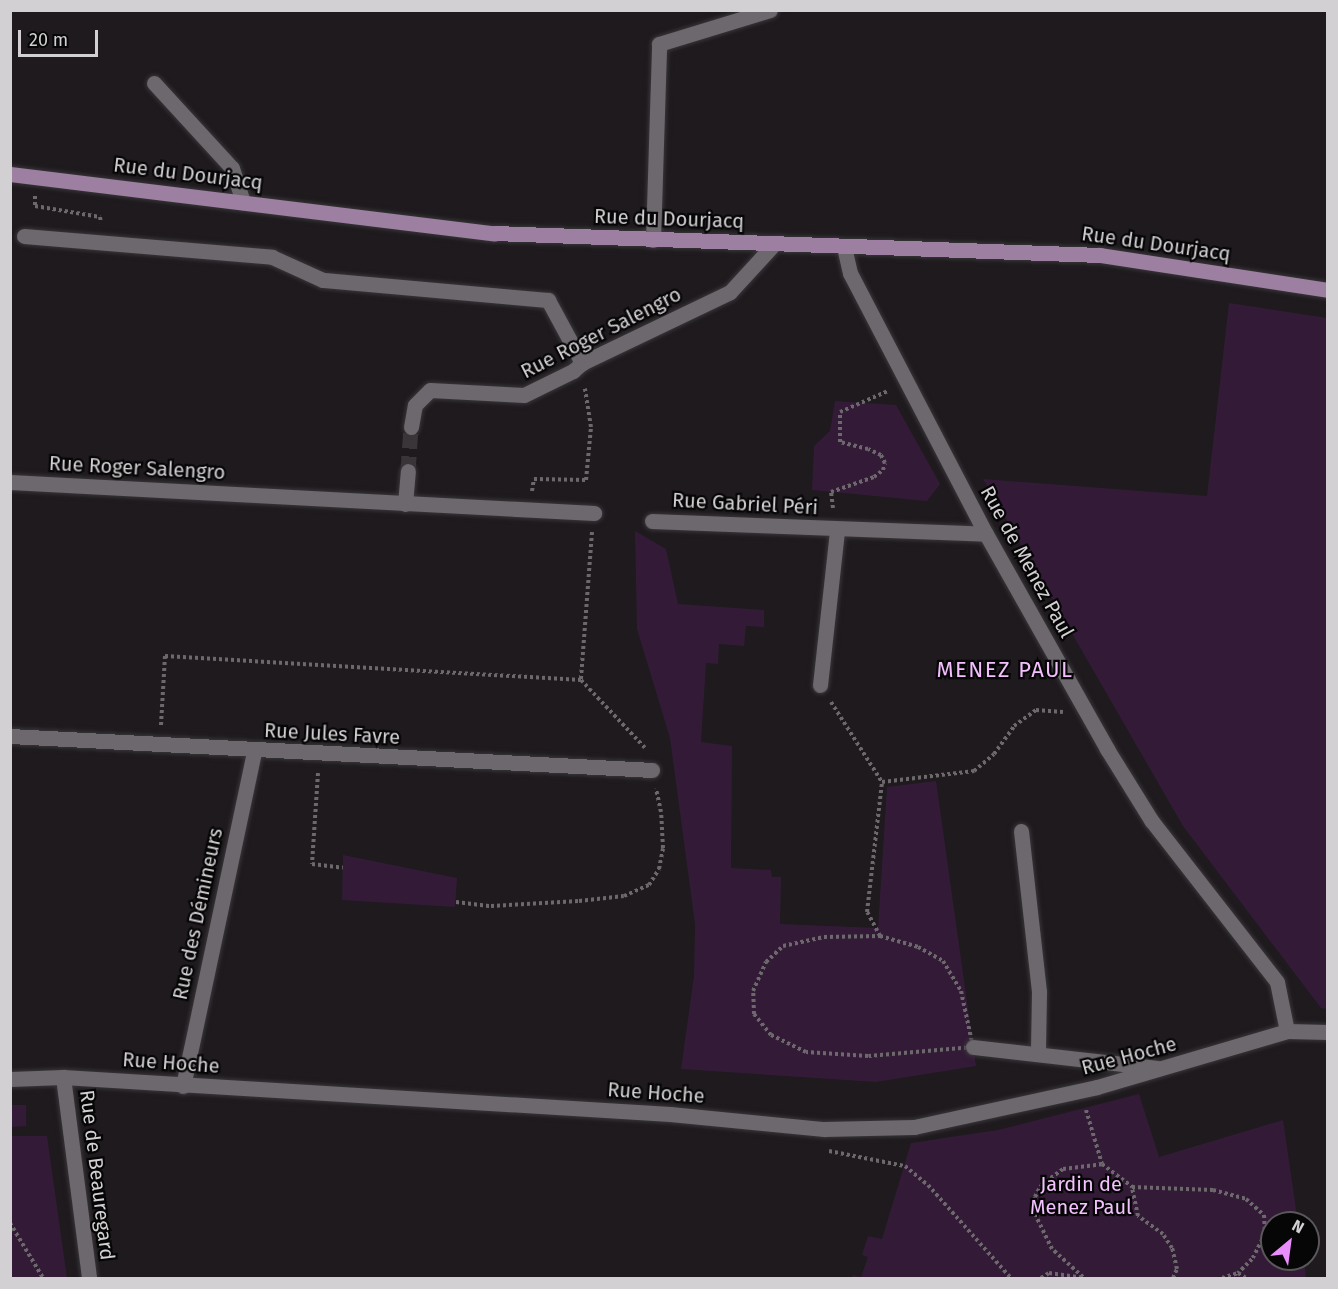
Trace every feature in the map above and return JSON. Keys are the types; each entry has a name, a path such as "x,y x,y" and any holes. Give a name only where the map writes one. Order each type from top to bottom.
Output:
{"main road":[{"name":"Rue du Dourjacq","path":"10,174 494,233 1100,255 1328,290"}],"street":[{"path":"654,240 659,44 770,10"},
{"path":"154,83 232,168 243,202"},
{"path":"24,236 272,257 323,280 548,300 582,363"},
{"name":"Rue Roger Salengro","path":"411,427 415,405 430,390 524,395 582,363 730,292 774,244"},
{"name":"Rue de Menez Paul","path":"844,246 850,273 987,534 1087,712 1151,820 1276,982 1287,1031"},
{"path":"405,504 408,471"},
{"name":"Rue Roger Salengro","path":"10,482 594,513"},
{"name":"Rue Gabriel Péri","path":"652,521 837,530 987,534"},
{"name":"Rue Gabriel Péri","path":"820,685 837,530"},
{"name":"Rue Jules Favre","path":"10,736 254,751 652,770"},
{"name":"Rue des Démineurs","path":"183,1086 254,751"},
{"path":"1021,831 1040,992 1038,1052"},
{"path":"1287,1031 1328,1032"},
{"name":"Rue Hoche","path":"10,1079 63,1077 670,1114 824,1129 914,1126 1080,1091 1166,1069 1287,1031"},
{"path":"973,1047 1038,1052 1166,1069"},
{"name":"Rue de Beauregard","path":"63,1077 88,1278"}],"path":[{"path":"35,177 34,206 100,217 102,242"},
{"path":"530,508 534,479 586,480 591,427 582,363"},
{"path":"837,530 831,492 874,477 883,470 885,464 881,455 840,442 840,412 908,383"},
{"path":"581,680 594,513"},
{"path":"160,745 165,656 581,680 648,752 661,812 663,848 659,869 650,885 624,896 579,901 491,906 456,902"},
{"path":"820,685 882,782 867,912 880,936"},
{"path":"882,782 974,771 994,754 1014,726 1036,710 1087,712"},
{"path":"319,754 312,864 343,868"},
{"path":"928,1051 868,1056 806,1052 771,1035 754,1014 753,991 766,962 783,946 824,937 880,936 918,947 943,961 961,991 973,1047"},
{"path":"1080,1091 1102,1164 1132,1186 1213,1190 1246,1199 1264,1215 1265,1234 1252,1259 1238,1273 1222,1278"},
{"path":"824,1129 829,1152 904,1166 928,1185 1011,1278"},
{"path":"1083,1278 1052,1249 1033,1210 1035,1197 1041,1185 1063,1170 1102,1164"},
{"path":"1132,1186 1138,1216 1163,1234 1172,1248 1177,1269 1173,1278"},
{"path":"10,1223 43,1278"},
{"path":"1041,1278 1049,1273 1083,1278"},
{"path":"1238,1273 1246,1278"}],"green space":[{"path":"1229,303 1327,318 1327,1009 1321,1008 1183,826 983,479 1207,496"},
{"path":"835,401 896,405 940,484 927,501 812,490 814,446 830,431"},
{"path":"635,531 666,549 678,604 764,610 764,627 746,626 744,646 719,644 718,664 706,663 701,742 732,746 731,868 771,870 772,877 781,877 780,924 878,928 887,787 936,781 976,1066 876,1082 681,1069 694,976 695,924 670,738 637,629"},
{"path":"343,855 457,878 455,907 342,900"},
{"name":"Jardin de Menez Paul","path":"1139,1094 1159,1157 1283,1120 1296,1211 1260,1211 1260,1271 1305,1271 1306,1278 852,1278 853,1275 861,1277 868,1257 862,1255 868,1236 882,1239 911,1143 998,1130"},
{"path":"10,1105 26,1105 26,1126 11,1127"},
{"path":"11,1136 47,1136 67,1278 11,1278"}],"tunnel":[{"path":"408,471 411,427"}],"district":[{"name":"MENEZ PAUL","path":"1005,670"}]}
